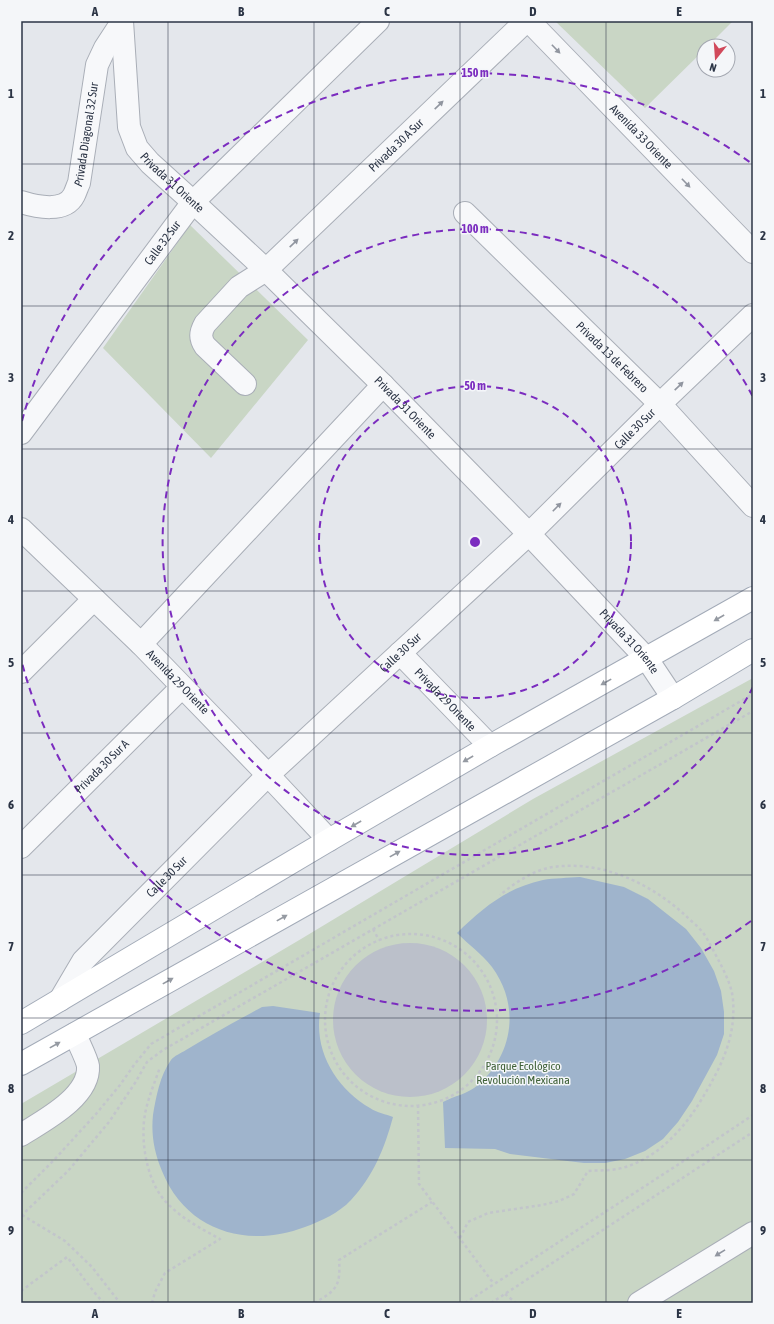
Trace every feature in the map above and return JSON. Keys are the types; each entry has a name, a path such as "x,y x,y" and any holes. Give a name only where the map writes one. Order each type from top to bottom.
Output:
{"main road":[{"name":"Calle 30 Sur","path":"21,1023 328,840 490,746 753,598"},
{"path":"21,1064 673,698 753,650"}],"street":[{"name":"Privada 31 Oriente","path":"122,21 129,128 137,148 150,163 266,270 383,384 529,534 647,659 673,698"},
{"name":"Privada Diagonal 32 Sur","path":"21,202 41,207 56,207 67,204 74,196 78,183 97,65 105,48 122,21"},
{"name":"Calle 32 Sur","path":"21,433 193,202 378,21"},
{"name":"Avenida 33 Oriente","path":"528,21 753,252"},
{"name":"Privada 30 A Sur","path":"245,384 205,346 201,339 201,331 205,324 239,287 266,270 528,21"},
{"name":"Privada 13 de Febrero","path":"465,213 660,404 753,506"},
{"name":"Calle 30 Sur","path":"60,1000 83,961 268,775 529,534 660,404 753,315"},
{"path":"141,644 383,384"},
{"name":"Avenida 29 Oriente","path":"21,529 141,644 268,775 328,840"},
{"path":"21,672 94,599"},
{"name":"Privada 29 Oriente","path":"400,653 490,746"},
{"name":"Privada 30 Sur A","path":"21,847 182,687"},
{"path":"21,1135 67,1104 80,1090 86,1077 88,1065 74,1034"},
{"path":"639,1303 753,1233"}],"path":[{"path":"21,1193 54,1160 96,1114 151,1044 753,694"},
{"path":"120,1303 92,1267 65,1241 22,1215 68,1170 109,1122 148,1062 162,1050 753,711"},
{"path":"460,1238 468,1222 488,1213 560,1201 574,1194 588,1171 620,1169 635,1164 665,1145 680,1130 694,1112 719,1070 727,1049 732,1025 733,998 727,978 704,934 673,904 651,889 626,877 600,869 574,866 552,867 532,874 514,884 500,895"},
{"path":"373,929 379,940"},
{"path":"401,934 416,934 444,940 457,947 468,956 486,978 496,1006 497,1020 494,1042 486,1062 478,1074 457,1093 443,1100 418,1105 400,1105 385,1102 359,1089 339,1068 332,1054 324,1026 324,1011 332,983 349,959 379,940 401,934"},
{"path":"152,1303 155,1292 164,1273 220,1239 182,1216 168,1204 156,1188 149,1172 143,1130 145,1113 160,1067"},
{"path":"418,1105 419,1184 494,1284"},
{"path":"465,1303 699,1151 753,1114"},
{"path":"491,1303 753,1132"},
{"path":"314,1303 328,1296 335,1289 340,1271 339,1260 432,1202"},
{"path":"21,1291 67,1258 76,1267 93,1293 104,1303"},
{"path":"505,1294 516,1303"}],"green space":[{"path":"555,21 733,21 716,38 696,38 696,58 645,108"},
{"path":"190,225 308,340 211,458 103,348"},
{"name":"Parque Ecológico Revolución Mexicana","path":"753,678 753,1303 21,1303 21,1104 301,939 533,799"}],"water":[{"path":"580,877 624,887 648,899 686,929 701,948 714,971 721,991 724,1012 724,1034 717,1055 692,1101 678,1122 663,1139 645,1151 625,1159 605,1163 584,1163 510,1154 495,1149 445,1148 443,1102 474,1088 490,1073 506,1044 509,1029 507,997 501,982 488,962 457,933 486,907 518,888 543,880"},
{"path":"273,1006 320,1013 319,1028 324,1055 338,1080 347,1091 358,1100 376,1111 393,1117 382,1150 372,1172 359,1191 341,1209 330,1216 305,1227 283,1233 262,1236 241,1235 221,1230 202,1221 186,1208 173,1192 162,1171 155,1150 152,1129 153,1115 161,1079 172,1059 214,1033 262,1007"}],"building":[{"path":"410,943 425,945 446,952 453,956 469,971 474,977 481,991 487,1020 485,1035 478,1056 474,1063 459,1079 453,1084 439,1091 410,1097 395,1095 374,1088 367,1084 351,1069 346,1063 339,1049 333,1020 335,1005 342,984 346,977 361,961 367,956 381,949"}]}
